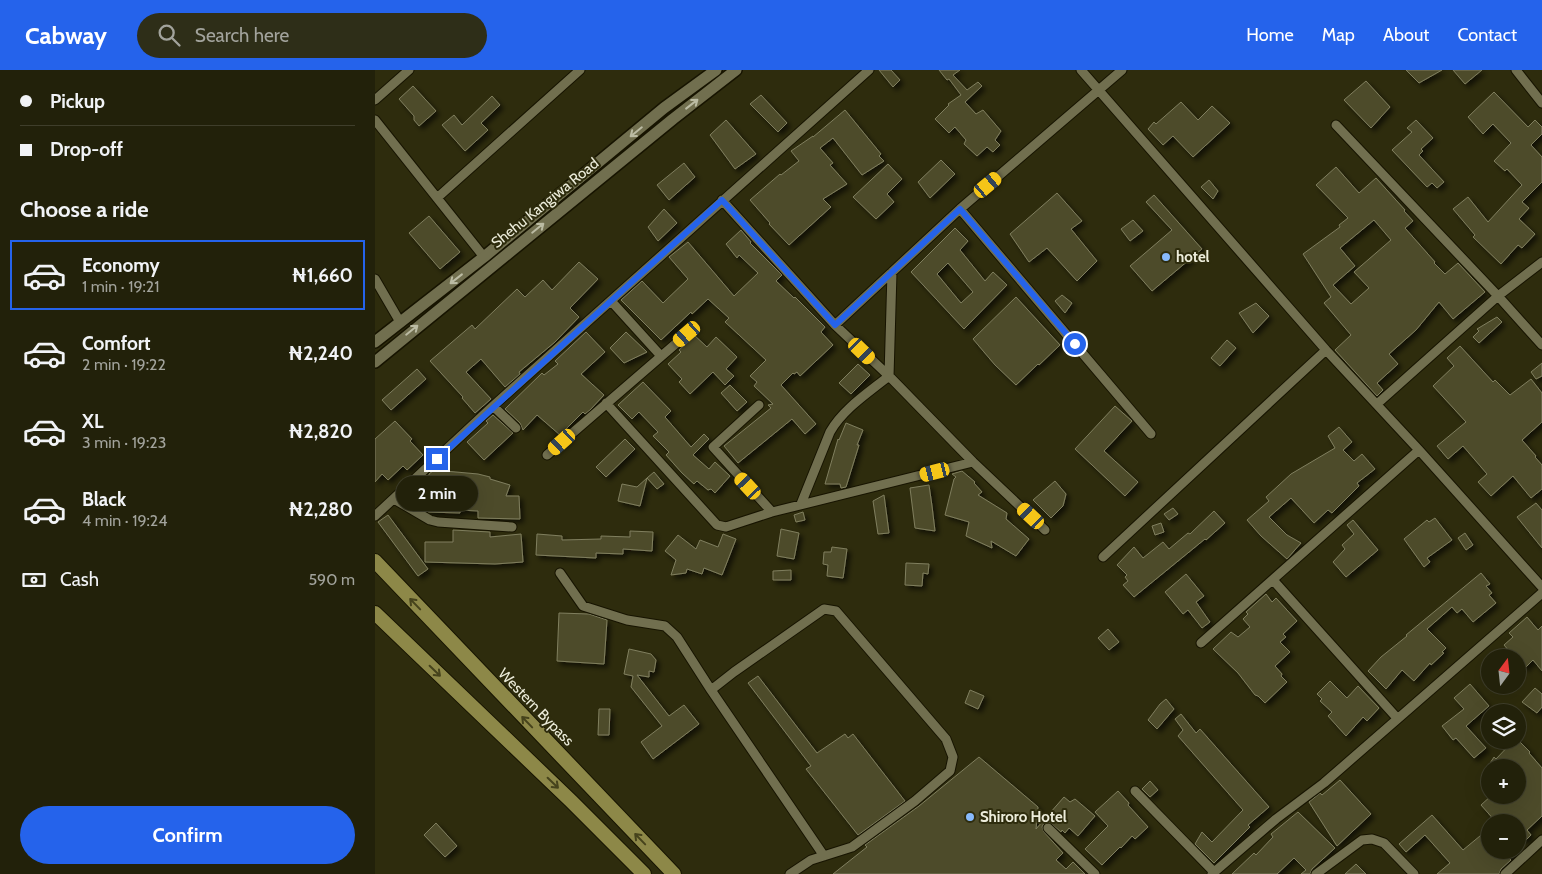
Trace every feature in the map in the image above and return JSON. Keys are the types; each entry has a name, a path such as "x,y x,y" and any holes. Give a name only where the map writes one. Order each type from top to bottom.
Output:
{"main road":[{"name":"Shehu Kangiwa Road","path":"375,342 484,257 664,108 716,70"},
{"name":"Shehu Kangiwa Road","path":"375,362 673,119 736,70"},
{"path":"664,108 673,119"},
{"name":"Western Bypass","path":"375,561 674,874"},
{"path":"375,613 571,801 644,874"}],"street":[{"path":"375,100 409,70"},
{"path":"437,198 580,70"},
{"path":"375,516 493,406 869,70"},
{"path":"1081,70 1326,350 1542,587"},
{"path":"835,325 960,209 1122,70"},
{"path":"1516,70 1542,103"},
{"path":"375,120 484,257"},
{"path":"1336,125 1542,346"},
{"path":"722,200 835,325 889,376 973,462 1045,530"},
{"path":"960,209 1151,434"},
{"path":"1377,404 1497,296 1542,262"},
{"path":"801,504 835,423 844,413 889,376 892,272"},
{"path":"375,278 400,322"},
{"path":"611,302 661,356"},
{"path":"547,455 687,334"},
{"path":"1103,557 1326,350"},
{"path":"606,403 717,525 726,527 801,504 973,462"},
{"path":"759,405 713,447 772,512"},
{"path":"493,406 516,428"},
{"path":"1201,643 1419,450"},
{"path":"395,499 431,520 438,522 512,527"},
{"path":"560,573 583,606 621,619 665,626 677,637 824,856"},
{"path":"1273,580 1397,718"},
{"path":"1135,791 1213,873 1276,819 1324,783 1542,592"},
{"path":"711,690 824,609 836,611 946,739 953,757 950,771 915,801 852,848 811,860 790,874"},
{"path":"1048,828 1095,874"},
{"path":"1316,874 1361,840 1373,839 1384,843 1414,874"},
{"path":"1505,874 1542,840"}],"building":[{"path":"879,70 891,70 900,80 893,87"},
{"path":"939,70 960,70 953,75 967,90 978,82 982,86 965,102 976,114 983,110 1001,131 995,140 1000,145 993,152 987,147 977,156 964,144 966,140 955,127 949,133 935,119 948,104 961,95 949,79 947,80"},
{"path":"1406,70 1442,70 1419,83"},
{"path":"1453,70 1482,70 1465,84"},
{"path":"1366,81 1390,107 1371,128 1344,100"},
{"path":"413,86 436,111 419,126 414,120 414,116 399,99"},
{"path":"1494,92 1528,127 1535,120 1542,127 1542,134 1531,145 1542,157 1542,182 1522,202 1529,208 1519,219 1535,234 1522,248 1518,245 1501,264 1473,237 1475,235 1453,209 1468,197 1488,222 1522,185 1507,169 1505,171 1494,161 1511,143 1493,124 1483,134 1468,117"},
{"path":"761,95 787,123 778,132 750,104"},
{"path":"492,96 500,105 481,123 488,130 465,151 442,125 454,115 462,125"},
{"path":"1181,102 1198,120 1212,106 1230,123 1193,157 1173,136 1163,145 1148,129 1154,122 1156,124"},
{"path":"845,110 881,154 879,156 884,161 862,175 833,138 820,148 833,163 830,165 847,184 823,199 831,207 789,245 750,200 780,174 799,161 791,151 813,137"},
{"path":"726,120 756,154 735,169 710,135"},
{"path":"1416,120 1433,138 1421,149 1423,151 1419,155 1444,182 1437,188 1432,183 1427,187 1392,150 1412,132 1407,128"},
{"path":"941,160 955,174 930,198 918,182"},
{"path":"684,163 695,177 669,200 657,185"},
{"path":"888,164 902,179 887,194 894,202 876,219 853,197"},
{"path":"1336,167 1359,193 1376,178 1413,221 1405,228 1434,263 1445,274 1458,263 1485,292 1453,319 1439,302 1416,330 1389,354 1398,364 1377,383 1383,390 1377,396 1335,350 1351,335 1324,303 1331,297 1303,254 1340,227 1339,225 1348,218 1316,185","holes":["1374,220 1391,240 1354,272 1369,288 1351,304 1333,285 1355,266 1340,248"]},
{"path":"1209,180 1218,191 1213,199 1201,187"},
{"path":"1057,193 1082,221 1071,229 1097,261 1077,281 1047,248 1029,262 1010,234"},
{"name":"hotel","path":"1154,195 1202,249 1152,291 1130,266 1172,230 1146,202"},
{"path":"664,209 677,223 658,241 648,227"},
{"path":"429,216 460,252 440,269 409,233"},
{"path":"1133,220 1143,231 1130,241 1121,229"},
{"path":"955,228 968,241 960,250 985,281 993,272 1007,285 964,329 911,272","holes":["948,263 973,292 961,303 937,274"]},
{"path":"741,230 750,243 782,275 776,281 825,327 821,332 833,345 800,376 797,372 793,373 781,385 816,424 805,434 792,419 738,463 724,446 771,408 768,405 773,404 754,386 757,382 750,376 766,360 725,322 729,318 708,299 661,340 621,300 642,281 663,303 688,279 669,257 688,242 734,296 758,273 739,255 737,258 726,244"},
{"path":"579,262 598,279 570,308 579,317 555,342 519,372 520,374 505,387 481,359 466,372 491,399 475,413 430,361 472,325 475,329 517,289 525,297 543,280 552,290"},
{"path":"1062,295 1072,303 1065,313 1055,301"},
{"path":"1016,297 1060,345 1016,385 995,365 973,339"},
{"path":"1256,303 1269,316 1253,333 1239,313"},
{"path":"1497,317 1502,322 1479,343 1473,337 1479,331 1477,329"},
{"path":"586,332 605,352 581,374 604,395 590,410 585,414 583,412 560,435 537,415 523,430 520,423 505,409 542,373 544,375 558,364 555,361"},
{"path":"626,332 647,352 624,363 610,348"},
{"path":"693,334 707,347 716,337 737,357 726,369 734,376 725,385 713,372 690,394 679,382 682,379 668,364 681,352 679,350 691,339"},
{"path":"1227,340 1236,348 1220,366 1211,358"},
{"path":"1460,346 1493,382 1495,380 1510,395 1531,379 1542,393 1542,422 1522,440 1542,465 1542,489 1531,498 1513,476 1491,496 1478,482 1487,474 1463,446 1448,459 1437,446 1466,422 1433,386 1454,366 1447,358"},
{"path":"1542,363 1542,376 1536,379 1531,372"},
{"path":"858,364 870,375 851,394 839,383"},
{"path":"417,369 426,379 391,410 382,400"},
{"path":"643,382 671,411 665,417 691,447 704,434 709,439 693,455 709,469 715,462 730,476 715,493 697,481 694,484 682,473 666,455 669,452 653,436 658,432 639,412 632,419 618,405"},
{"path":"730,385 747,402 737,411 721,393"},
{"path":"1115,406 1132,421 1104,451 1138,482 1125,496 1075,449"},
{"path":"493,415 513,433 484,460 467,442 488,423 486,421"},
{"path":"395,421 412,439 410,441 423,455 407,470 403,466 388,480 382,474 375,482 375,439"},
{"path":"846,423 863,430 846,487 841,488 840,484 825,484 838,439"},
{"path":"1339,427 1352,442 1343,450 1354,461 1362,454 1375,469 1357,483 1359,486 1332,513 1328,510 1314,523 1291,498 1269,517 1287,535 1301,543 1287,559 1261,536 1247,520 1269,501 1266,497 1291,474 1335,448 1328,436"},
{"path":"625,439 635,449 606,477 596,467"},
{"path":"434,470 478,474 510,485 506,496 519,496 520,519 478,518 478,511 460,510 460,513 428,512 426,510 429,474"},
{"path":"962,471 975,482 982,492 978,495 1007,513 1006,519 1029,539 1016,556 991,541 992,548 966,536 969,522 945,515 956,477 952,474"},
{"path":"654,472 664,484 657,489 647,478"},
{"path":"647,478 640,506 618,501 622,484 637,487"},
{"path":"1055,481 1066,494 1063,506 1051,518 1033,500"},
{"path":"929,485 935,531 915,528 910,488"},
{"path":"884,495 889,533 878,534 873,501"},
{"path":"1536,503 1542,510 1542,548 1517,517"},
{"path":"1173,508 1178,514 1169,520 1164,514"},
{"path":"1214,511 1225,523 1134,597 1123,585 1128,581 1125,577 1127,575 1117,565 1134,547 1143,558 1163,542 1169,549 1188,533 1190,534"},
{"path":"803,512 805,520 796,522 794,515"},
{"path":"388,515 428,569 418,576 378,522"},
{"path":"1435,518 1452,540 1427,558 1430,562 1424,567 1404,539 1427,520 1429,522"},
{"path":"1353,520 1378,550 1346,577 1333,562 1345,549 1342,545 1354,534 1347,525"},
{"path":"1161,523 1164,532 1155,535 1152,526"},
{"path":"781,529 799,533 794,559 777,556"},
{"path":"453,530 490,532 490,537 521,534 523,562 495,564 425,562 425,542 453,542"},
{"path":"630,531 653,532 652,551 623,549 623,554 596,553 596,558 536,555 537,534 562,536 562,540 601,539 601,536 630,537"},
{"path":"1465,533 1473,545 1466,550 1458,538"},
{"path":"723,534 736,539 722,575 704,568 702,574 687,569 686,573 671,575 676,560 665,551 678,535 696,549 700,540 718,547"},
{"path":"832,547 847,549 843,578 827,576 828,565 823,564 824,552 831,552"},
{"path":"906,563 929,564 928,574 923,573 922,586 905,585"},
{"path":"791,570 791,580 773,580 773,571"},
{"path":"1481,573 1490,584 1486,586 1492,593 1489,595 1496,603 1473,622 1462,609 1457,613 1452,607 1427,629 1446,648 1442,652 1444,653 1431,665 1430,663 1414,681 1402,670 1386,689 1368,671 1406,635"},
{"path":"1186,574 1204,596 1196,602 1210,622 1202,628 1188,610 1183,614 1165,592"},
{"path":"1266,594 1272,602 1276,598 1297,621 1283,634 1286,637 1280,642 1290,652 1275,666 1287,682 1265,703 1255,695 1238,673 1213,649 1231,632 1238,637 1250,627 1243,619 1248,614 1246,612"},
{"path":"559,613 589,614 607,620 604,664 557,661"},
{"path":"1527,617 1538,630 1542,626 1542,671 1533,660 1526,667 1526,649 1507,649 1504,645 1513,637 1509,633"},
{"path":"1108,629 1119,642 1109,650 1098,638"},
{"path":"629,649 651,654 656,660 654,672 649,671 649,677 637,675 669,716 684,705 699,724 653,759 641,742 662,726 631,687 633,676 624,674"},
{"path":"758,676 817,753 845,734 848,738 853,734 905,801 858,835 806,769 811,766 748,683"},
{"path":"1330,681 1347,698 1358,686 1379,708 1367,721 1363,717 1346,736 1328,716 1332,712 1320,701 1322,699 1317,694"},
{"path":"1470,684 1487,704 1481,704 1481,713 1466,726 1481,742 1481,749 1485,749 1474,758 1456,738 1453,740 1442,726 1464,709 1454,698"},
{"path":"1535,688 1542,694 1542,707 1537,713 1522,702"},
{"path":"970,690 984,696 978,709 965,703"},
{"path":"1166,699 1174,709 1157,729 1148,720"},
{"path":"599,709 610,709 609,735 598,735"},
{"path":"1181,714 1196,733 1200,729 1269,807 1248,825 1250,827 1214,863 1195,844 1202,832 1212,842 1243,810 1178,736 1183,730 1175,719"},
{"path":"1526,748 1542,768 1542,816 1527,830 1531,835 1526,840 1526,814 1489,814 1481,805 1526,804 1526,759 1496,759 1505,749"},
{"name":"Shiroro Hotel","path":"979,757 1038,807 1036,829 1064,797 1070,802 1075,799 1095,816 1078,836 1069,828 1065,833 1062,830 1061,832 1049,822 1044,823 1042,827 1044,832 1063,853 1056,860 1066,869 1073,862 1085,874 833,874 867,847 865,845 919,806"},
{"path":"1340,780 1371,814 1337,846 1309,802 1320,793 1322,795"},
{"path":"1150,781 1158,790 1150,797 1142,789"},
{"path":"1118,791 1148,827 1135,839 1132,836 1102,865 1085,849 1108,826 1095,812"},
{"path":"1298,812 1335,848 1312,869 1310,874 1301,874 1306,870 1294,858 1277,874 1232,874 1254,853 1256,855 1273,837 1271,834"},
{"path":"1432,815 1463,850 1481,835 1481,859 1511,860 1501,869 1499,874 1437,874 1450,863 1425,835 1406,852 1399,844"},
{"path":"436,823 457,846 445,857 424,835"},
{"path":"1356,864 1366,874 1345,874"}],"place":[{"name":"hotel","path":"1166,257"},
{"name":"Shiroro Hotel","path":"970,817"}],"route":[{"path":"437,459 493,406 611,302 722,200 835,325 960,209 1075,344"}]}
